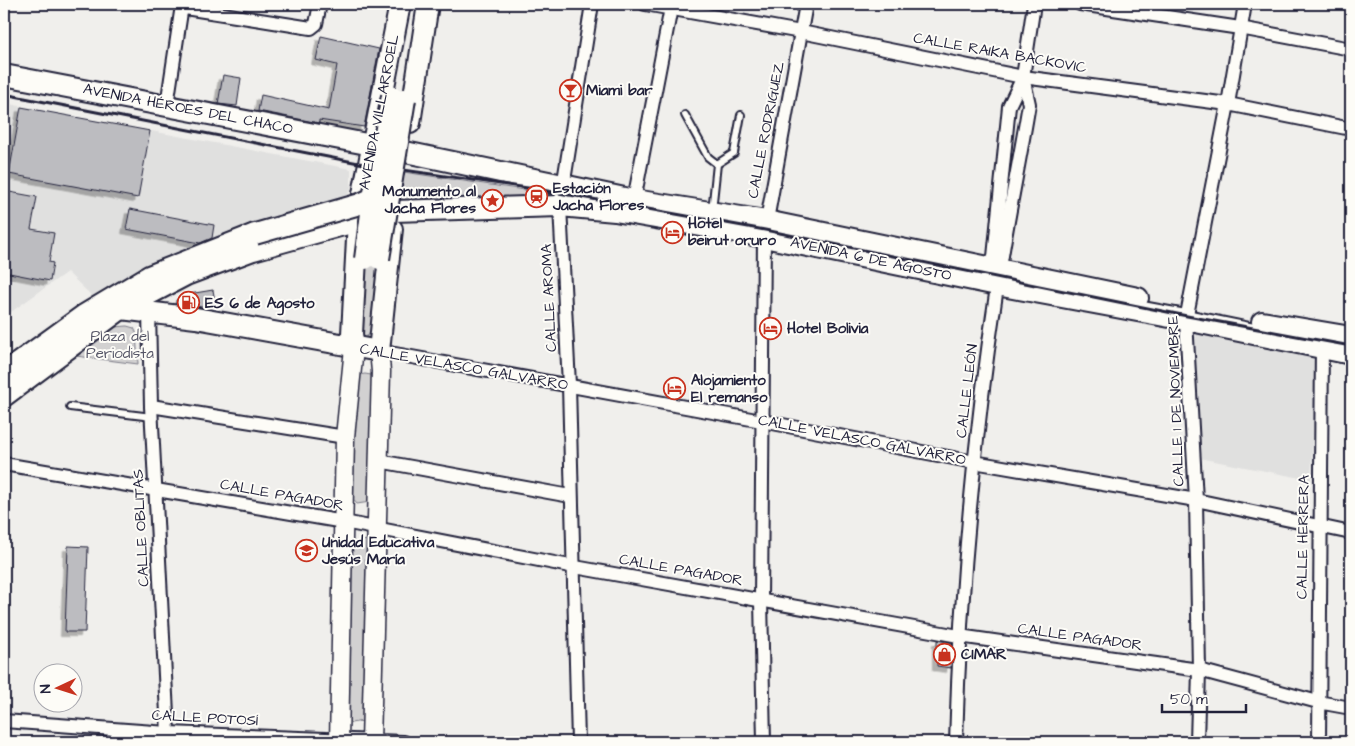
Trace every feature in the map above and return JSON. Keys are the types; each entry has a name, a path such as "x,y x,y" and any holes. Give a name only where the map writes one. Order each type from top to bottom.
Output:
{"main road":[{"name":"AVENIDA VILLARROEL","path":"369,211 369,214 363,194 400,4"},
{"path":"354,348 359,336 399,98 409,4"},
{"path":"339,741 345,437 354,348 352,334 369,211 422,4"},
{"name":"AVENIDA VILLARROEL","path":"406,152 428,4"},
{"name":"AVENIDA HÉROES DEL CHACO","path":"4,75 372,145"},
{"name":"AVENIDA 6 DE AGOSTO","path":"372,145 634,200 712,212 765,229"},
{"path":"4,396 149,276 255,234 360,204 369,211 376,334 381,371 371,741"},
{"name":"AVENIDA 6 DE AGOSTO","path":"369,211 560,206 615,210 765,229 1321,340 1351,354"},
{"path":"4,374 116,304 253,250 369,211"},
{"path":"379,351 394,211"},
{"name":"CALLE VELASCO GALVARRO","path":"116,304 379,351"},
{"name":"AVENIDA 6 DE AGOSTO","path":"1321,340 1351,337"}],"street":[{"path":"167,105 181,12 185,8 311,28 316,24 320,4"},
{"name":"CALLE AROMA","path":"578,742 575,567 570,496 569,385 560,206 592,4"},
{"name":"CALLE RAIKA BACKOVIC","path":"644,4 707,9 801,32 1023,77 1228,104 1351,129"},
{"name":"CALLE RODRIGUEZ","path":"764,742 761,600 765,229 806,4"},
{"name":"CALLE LEÓN","path":"956,742 959,636 974,462 997,274 1009,106 1023,77 1034,4"},
{"path":"1080,4 1240,28 1351,49"},
{"name":"CALLE 1 DE NOVIEMBRE","path":"1197,742 1199,670 1196,500 1187,314 1228,104 1245,4"},
{"path":"634,200 669,6"},
{"name":"CALLE LEÓN","path":"997,274 1029,104 1023,77"},
{"name":"CALLE OBLITAS","path":"149,311 151,411 167,738"},
{"name":"CALLE HERRERA","path":"1319,742 1321,340"},
{"name":"CALLE VELASCO GALVARRO","path":"379,351 974,462 1196,500 1351,533"},
{"path":"4,374 25,380"},
{"path":"151,411 345,437"},
{"path":"379,461 570,496"},
{"name":"CALLE PAGADOR","path":"4,464 378,528 575,567 959,636 1199,670 1318,702 1351,708"},
{"name":"CALLE POTOSÍ","path":"4,721 167,738 404,742"}],"lane":[{"path":"685,115 708,157 717,164"},
{"path":"717,164 734,153 741,115"},
{"path":"712,212 717,164"},
{"path":"70,407 151,411"}],"shaded area":[{"path":"4,103 351,169 351,189 342,203 205,244 131,274 92,296 67,272 4,317"},
{"path":"1201,330 1309,351 1316,364 1311,480 1199,458 1195,337"}],"green space":[{"path":"390,170 544,193 546,202 394,206"},
{"path":"379,228 374,327 373,333 365,337 360,335 357,288"},
{"name":"Plaza del Periodista","path":"127,326 134,328 136,332 138,364 76,356 115,327"},
{"path":"358,375 371,375 377,381 370,502 357,504 351,497 350,488"},
{"path":"367,540 371,544 366,717 363,721 351,723 346,718 350,551 356,542"}],"building":[{"path":"321,36 379,49 364,127 319,120 319,123 258,111 261,95 329,110 337,65 316,60"},
{"path":"223,75 241,78 237,106 218,104"},
{"path":"21,107 150,131 138,198 9,174"},
{"path":"4,191 37,197 31,229 54,233 49,262 53,263 50,281 4,272"},
{"path":"130,209 214,225 212,238 200,243 126,229"},
{"path":"213,290 216,307 208,308 176,304 176,300 189,294"},
{"path":"68,546 88,547 85,632 65,632"},
{"name":"CIMAR","path":"937,640 952,643 951,668 937,666"}],"railway":[{"path":"4,94 369,165 542,190 765,230 1187,316 1351,346"}],"place":[{"name":"Miami bar","path":"570,90"},
{"name":"Estación Jacha Flores","path":"537,197"},
{"name":"Monumento al Jacha Flores","path":"492,200"},
{"name":"Hotel beirut oruro","path":"672,232"},
{"name":"ES 6 de Agosto","path":"189,303"},
{"name":"Hotel Bolivia","path":"771,328"},
{"name":"Alojamiento El remanso","path":"675,389"},
{"name":"Unidad Educativa Jesús María","path":"306,551"},
{"name":"CIMAR","path":"945,654"}]}
